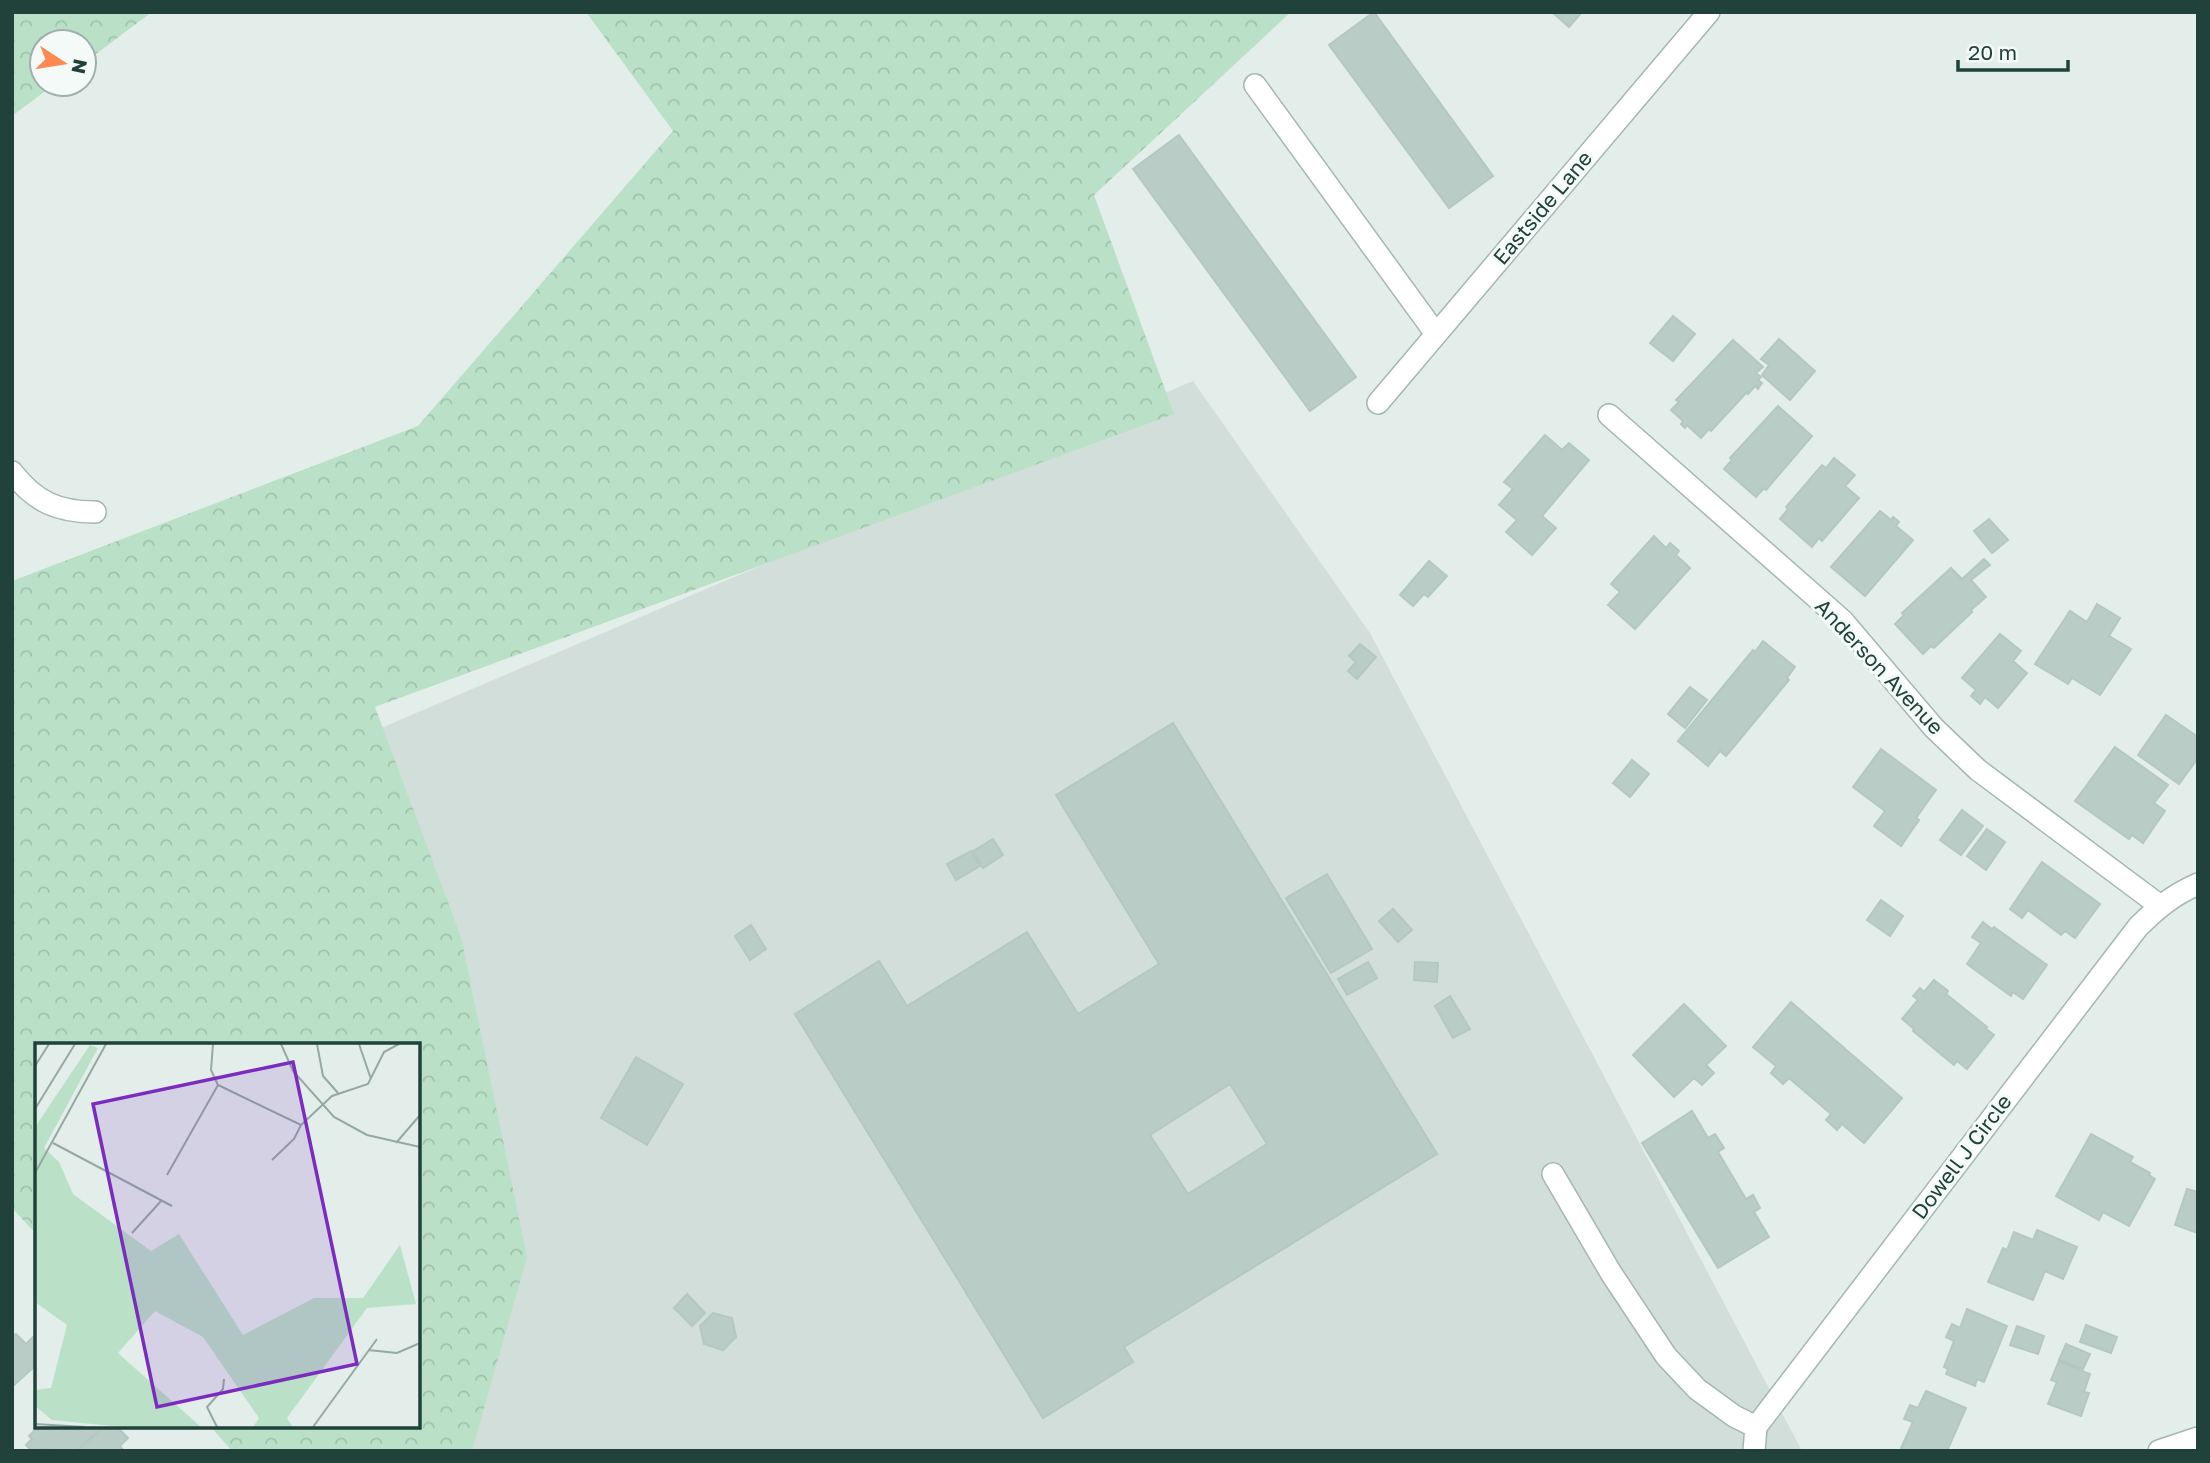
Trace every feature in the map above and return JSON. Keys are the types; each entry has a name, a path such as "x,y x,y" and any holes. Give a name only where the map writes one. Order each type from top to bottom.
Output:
{"street":[{"name":"Eastside Lane","path":"1378,403 1709,12"},
{"path":"1255,86 1436,334"},
{"name":"Anderson Avenue","path":"1609,415 1843,621 1934,728 1978,770 2159,905"},
{"path":"12,472 24,488 52,506 73,512 95,512"},
{"name":"Dowell J Circle","path":"1756,1427 2138,927 2159,905 2198,884"},
{"path":"1553,1174 1611,1273 1666,1356 1697,1389 1734,1416 1756,1427 1754,1451"},
{"path":"2160,1451 2198,1438"}],"shaded area":[{"path":"1193,381 1370,633 1802,1451 310,1451 409,1428 420,1428 420,1043 38,1043 154,825"}],"green space":[{"path":"12,12 152,12 98,52 98,28 28,28 28,98 36,98 12,116"},
{"path":"586,12 1291,12 1094,195 1174,414 375,707 461,937 527,1257 472,1451 232,1451 212,1428 420,1428 420,1043 35,1043 35,1233 12,1208 12,581 418,426 673,131"}],"building":[{"path":"1374,12 1493,176 1449,208 1329,45"},
{"path":"1552,12 1582,12 1569,27"},
{"path":"1179,135 1356,377 1310,411 1133,169"},
{"path":"1673,316 1695,334 1673,361 1650,343"},
{"path":"1779,339 1815,371 1790,400 1762,375 1769,365 1761,359"},
{"path":"1733,340 1763,367 1756,373 1761,377 1758,380 1762,383 1758,389 1755,386 1748,394 1747,392 1711,431 1709,429 1701,438 1687,425 1685,428 1681,424 1683,421 1671,410 1679,402 1676,400"},
{"path":"1778,406 1812,436 1766,490 1764,488 1756,497 1724,469 1732,460 1730,458"},
{"path":"1545,435 1562,450 1569,443 1589,460 1542,516 1556,528 1532,555 1506,532 1517,520 1499,505 1513,489 1504,482"},
{"path":"1834,458 1855,475 1845,486 1859,498 1822,541 1819,538 1812,547 1780,519 1788,509 1786,507 1822,465 1826,468"},
{"path":"1880,511 1891,520 1893,517 1899,522 1896,526 1913,540 1865,596 1831,567"},
{"path":"1989,519 2008,540 1992,553 1974,531"},
{"path":"1654,536 1666,548 1670,543 1679,551 1676,555 1690,568 1635,629 1608,605 1620,592 1611,584"},
{"path":"1984,559 1990,565 1971,580 1986,597 1934,648 1931,646 1923,654 1895,624 1904,615 1902,613 1951,568 1962,579"},
{"path":"1429,561 1447,576 1428,597 1424,594 1413,606 1400,595"},
{"path":"2097,604 2120,618 2109,636 2131,649 2100,695 2072,678 2068,684 2035,664 2070,611 2087,622"},
{"path":"2000,634 2021,651 2013,661 2027,673 1998,708 1985,697 1980,704 1971,696 1976,690 1962,678"},
{"path":"1763,641 1795,667 1787,678 1789,680 1726,756 1720,751 1708,766 1678,741"},
{"path":"1360,644 1376,657 1357,679 1348,671 1356,662 1349,656"},
{"path":"1690,687 1707,700 1685,728 1668,714"},
{"path":"2166,715 2198,737 2198,758 2179,784 2138,755"},
{"path":"1173,723 1437,1154 1124,1347 1133,1362 1043,1418 795,1014 879,961 907,1006 1027,932 1078,1014 1159,964 1056,795","holes":["1230,1084 1267,1144 1188,1194 1150,1135"]},
{"path":"2115,747 2168,785 2154,803 2165,811 2143,843 2132,835 2129,839 2075,801"},
{"path":"1881,749 1936,790 1916,818 1919,820 1901,846 1874,826 1885,811 1853,787"},
{"path":"1632,760 1649,774 1630,797 1613,783"},
{"path":"1962,810 1983,826 1961,855 1940,840"},
{"path":"1987,829 2005,842 1986,870 1967,856"},
{"path":"993,839 1003,855 983,868 973,851"},
{"path":"971,851 980,866 956,880 947,864"},
{"path":"2042,862 2100,904 2075,938 2065,931 2061,935 2028,910 2022,918 2010,909"},
{"path":"1327,874 1372,949 1331,973 1286,898"},
{"path":"1881,900 1903,916 1890,936 1867,920"},
{"path":"1393,909 1412,930 1398,942 1379,921"},
{"path":"1983,922 2047,965 2023,999 2013,992 2011,996 1967,964 1981,943 1972,937"},
{"path":"751,925 766,949 750,960 735,936"},
{"path":"1368,962 1377,978 1347,995 1338,979"},
{"path":"1415,962 1438,963 1437,982 1414,980"},
{"path":"1934,980 1948,991 1946,994 1994,1035 1967,1069 1957,1061 1954,1065 1902,1019 1918,1000 1913,996 1920,988 1924,992"},
{"path":"1450,996 1470,1029 1453,1038 1435,1006"},
{"path":"1791,1002 1902,1098 1864,1143 1842,1124 1837,1130 1826,1120 1831,1114 1789,1078 1783,1084 1771,1073 1776,1066 1753,1047"},
{"path":"1684,1004 1726,1046 1706,1065 1714,1073 1702,1085 1694,1078 1674,1097 1633,1055"},
{"path":"636,1057 683,1084 647,1145 601,1118"},
{"path":"1692,1111 1708,1138 1715,1134 1724,1148 1718,1152 1746,1199 1753,1195 1760,1208 1754,1212 1769,1237 1718,1268 1642,1143"},
{"path":"2091,1134 2133,1157 2130,1162 2150,1173 2155,1179 2129,1226 2103,1212 2099,1220 2056,1196"},
{"path":"2187,1189 2198,1192 2198,1233 2175,1225"},
{"path":"2037,1230 2077,1247 2063,1279 2045,1271 2033,1300 1988,1282 2003,1248 2007,1250 2014,1232 2033,1240"},
{"path":"687,1294 705,1313 692,1326 674,1308"},
{"path":"1967,1309 2007,1326 1984,1382 1977,1379 1975,1386 1946,1374 1948,1369 1944,1367 1954,1341 1946,1337 1952,1324 1960,1328"},
{"path":"713,1313 732,1318 736,1337 723,1350 704,1344 700,1326"},
{"path":"2086,1325 2117,1337 2111,1353 2080,1342"},
{"path":"2017,1326 2044,1336 2038,1354 2010,1345"},
{"path":"16,1334 26,1344 33,1337 35,1339 35,1366 12,1387 12,1338"},
{"path":"2066,1344 2090,1354 2083,1369 2059,1360"},
{"path":"2059,1361 2090,1374 2084,1392 2089,1393 2081,1416 2048,1404 2057,1382 2051,1380"},
{"path":"1926,1391 1966,1408 1947,1451 1907,1451 1901,1448 1913,1422 1904,1419 1910,1405 1918,1408"},
{"path":"37,1428 101,1429 77,1451 32,1451 26,1445 32,1439 29,1436"},
{"path":"102,1428 118,1428 128,1438 120,1446 124,1451 77,1451"}]}
